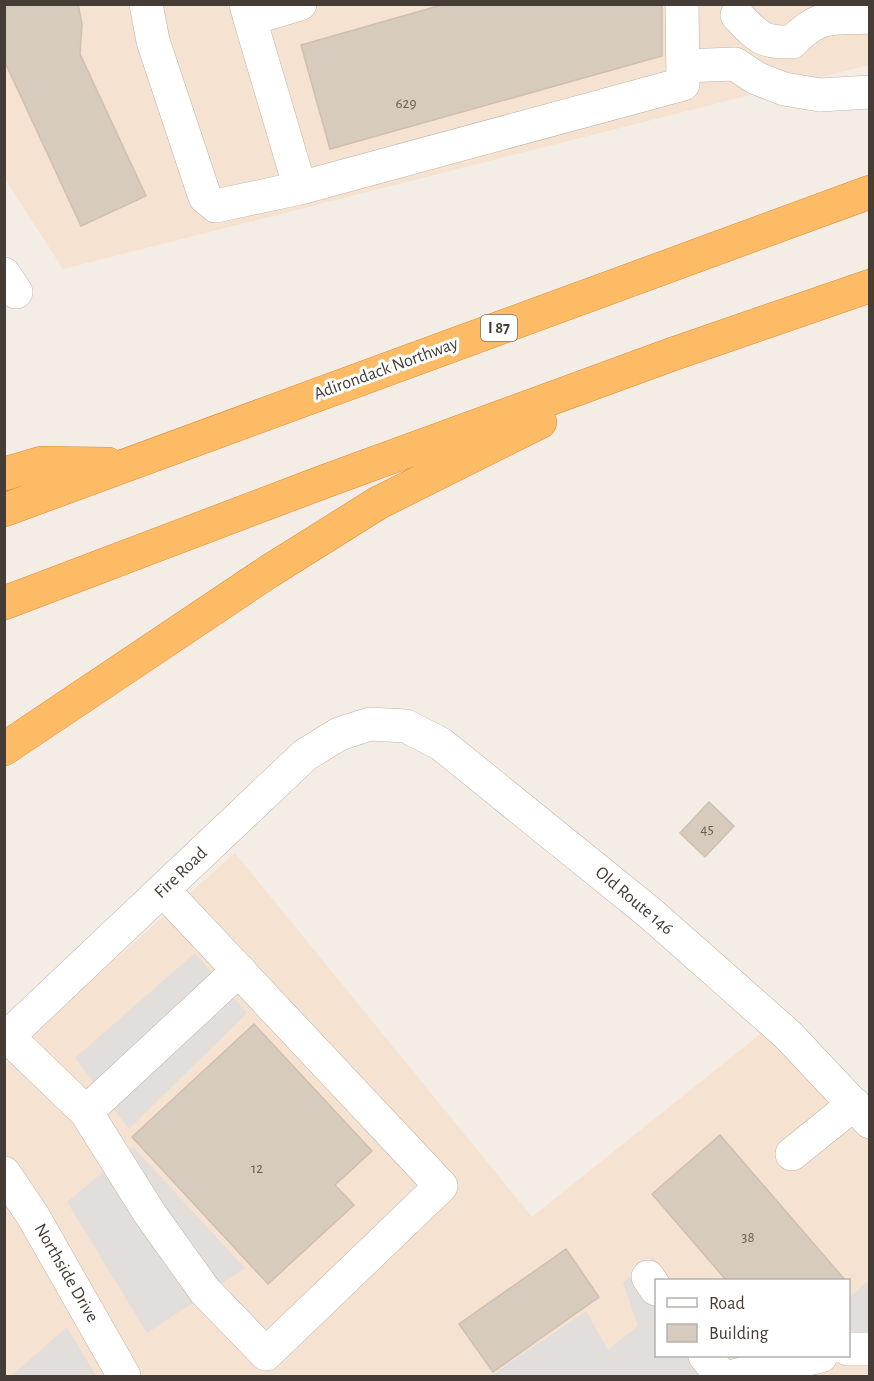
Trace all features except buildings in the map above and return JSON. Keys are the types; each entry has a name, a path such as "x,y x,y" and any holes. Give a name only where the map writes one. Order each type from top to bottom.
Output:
{"highway":[{"name":"Adirondack Northway","path":"4,510 870,192"},
{"path":"4,603 670,355 870,286"},
{"path":"4,749 268,572 378,503 670,355"},
{"path":"4,474 41,463 128,464"}],"street":[{"path":"146,4 153,41 205,198 216,206 300,188 683,84 682,4"},
{"path":"300,4 248,12 300,188"},
{"path":"735,64 737,10"},
{"path":"737,10 759,38 773,42 792,42 805,28 820,20 870,18"},
{"path":"683,66 735,64 756,78 784,89 820,95 870,92"},
{"name":"Fire Road","path":"6,1039 305,755 339,734 370,724"},
{"name":"Old Route 146","path":"370,724 406,726 441,744 650,913 788,1035 862,1113"},
{"path":"6,1039 86,1112 150,1214 205,1291 266,1354 441,1186 164,891"},
{"path":"86,1112 239,970"},
{"path":"792,1154 862,1113"},
{"name":"Northside Drive","path":"4,1173 33,1215 124,1377"},
{"path":"850,1349 870,1349"},
{"path":"706,1357 721,1377"},
{"path":"733,1377 817,1357"}],"shaded area":[{"path":"4,5 869,5 869,65 63,269 5,179"},
{"path":"235,853 532,1217 774,1023 869,1126 869,1376 5,1376 4,1066 65,1004"},
{"path":"195,953 247,1013 129,1129 75,1058"},
{"path":"133,1147 245,1268 147,1333 67,1202"},
{"path":"653,1257 669,1279 655,1279 655,1357 727,1357 741,1376 491,1376 586,1311 608,1350 638,1326 623,1283"},
{"path":"869,1280 869,1356 850,1356 850,1297"},
{"path":"67,1327 96,1376 11,1376"}]}
